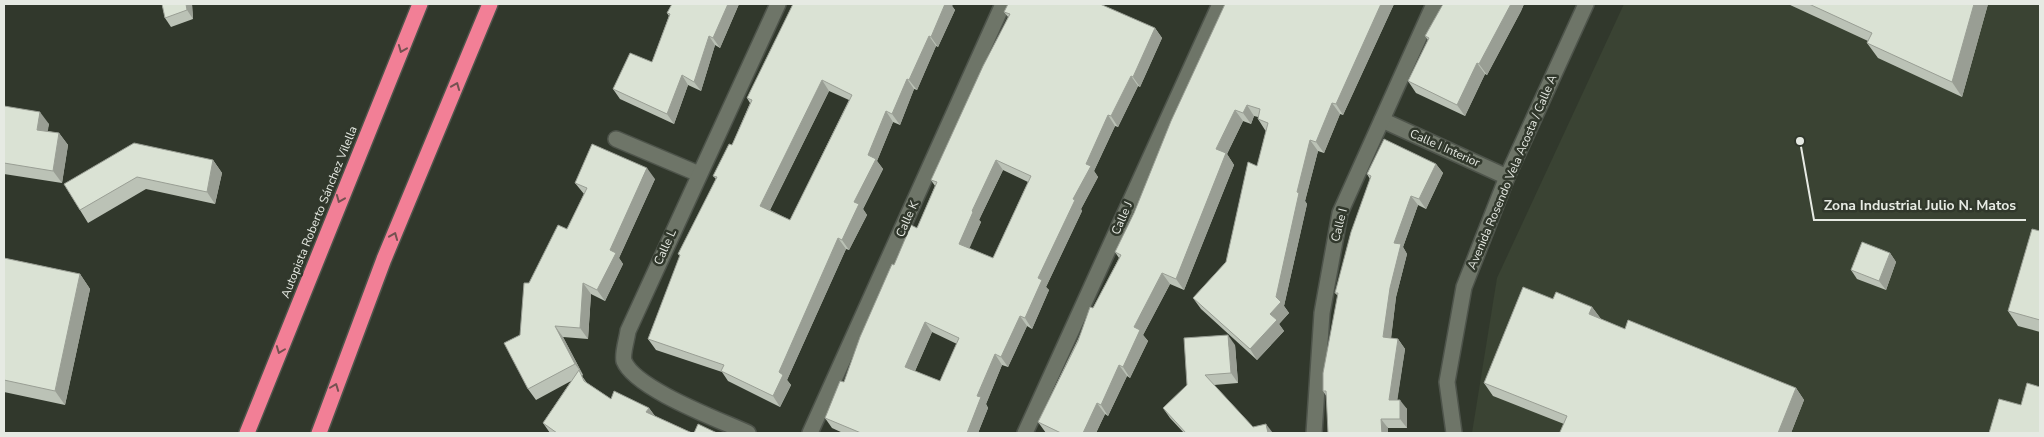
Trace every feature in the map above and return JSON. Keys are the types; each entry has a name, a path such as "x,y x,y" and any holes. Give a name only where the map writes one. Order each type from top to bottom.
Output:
{"highway":[{"name":"Autopista Roberto Sánchez Vilella","path":"248,433 313,266 420,4"},
{"path":"319,433 384,259 490,4"}],"street":[{"name":"Calle L","path":"748,433 649,387 632,373 623,360 628,331 778,4"},
{"name":"Calle K","path":"810,433 1003,4"},
{"name":"Calle J","path":"1025,433 1220,4"},
{"name":"Calle I","path":"1314,433 1322,313 1340,213 1434,4"},
{"name":"Avenida Rosendo Vela Acosta / Calle A","path":"1454,433 1447,382 1464,286 1508,177 1586,4"},
{"name":"Calle I Interior","path":"1382,120 1508,177"},
{"path":"616,139 699,174"}],"shaded area":[{"path":"1624,4 2040,4 2040,433 1472,433 1497,278"}],"building":[{"path":"162,4 186,4 187,10 165,18"},
{"path":"672,4 728,4 713,38 709,36 694,82 682,75 667,114 613,89 630,53 652,62 670,14 667,13"},
{"path":"793,4 945,4 931,37 929,36 909,80 907,79 892,114 886,111 868,155 876,159 854,202 859,204 842,240 838,238 779,372 783,375 773,396 721,371 724,365 648,339 680,255 678,254 717,177 713,176 729,144 732,145 752,100 747,98","holes":["822,80 852,95 790,220 760,206"]},
{"path":"1008,4 1100,4 1155,28 1133,77 1131,76 1111,116 1108,115 1086,164 1091,166 1073,199 1075,200 1038,278 1042,280 1025,318 1020,316 1001,357 995,354 977,396 981,397 967,433 861,433 825,418 840,381 844,382 860,337 892,264 894,265 911,225 917,228 937,182 931,180 983,66 1010,14 1004,12","holes":["996,160 1031,176 993,258 959,244","925,322 959,338 940,381 905,367"]},
{"path":"1225,4 1381,4 1336,104 1332,103 1316,142 1310,140 1297,192 1299,193 1276,297 1281,302 1270,314 1277,320 1250,349 1193,298 1226,262 1248,162 1257,166 1268,123 1258,119 1260,109 1247,105 1243,113 1235,110 1216,149 1226,153 1176,279 1162,273 1134,327 1140,330 1123,367 1119,365 1101,405 1097,403 1083,433 1061,433 1038,422 1078,341 1090,307 1093,308 1121,255 1115,252 1134,213 1171,121"},
{"path":"1443,4 1511,4 1479,64 1477,63 1457,105 1408,81 1429,38 1425,36"},
{"path":"1809,4 1974,4 1952,82 1867,43 1872,33"},
{"path":"4,106 40,112 37,130 59,133 53,171 4,163"},
{"path":"1384,139 1436,164 1419,199 1411,196 1394,243 1401,244 1390,288 1383,337 1398,339 1389,400 1400,400 1400,419 1381,419 1382,433 1328,433 1323,373 1338,293 1335,293 1351,232 1371,176 1367,174"},
{"path":"134,143 213,160 207,192 137,177 80,210 64,184"},
{"path":"592,144 647,168 610,250 616,253 597,290 583,283 580,328 555,326 575,364 528,389 504,343 520,335 524,283 529,283 558,225 567,229 587,188 575,183"},
{"path":"2032,229 2040,231 2040,320 2008,311"},
{"path":"1862,242 1890,253 1879,281 1851,270"},
{"path":"4,258 80,274 55,391 4,380"},
{"path":"1523,287 1553,299 1556,292 1592,307 1589,314 1625,329 1628,320 1796,388 1778,433 1560,432 1567,416 1484,383"},
{"path":"1228,335 1231,373 1205,375 1253,427 1266,424 1268,433 1186,433 1163,408 1187,385 1184,338"},
{"path":"579,370 584,381 611,399 614,391 649,408 646,412 692,433 557,433 543,423"},
{"path":"2027,383 2040,387 2040,433 1989,433 1999,399 2021,405"},
{"path":"698,424 717,433 694,433"}],"place":[{"name":"Zona Industrial Julio N. Matos","path":"1800,141"}]}
